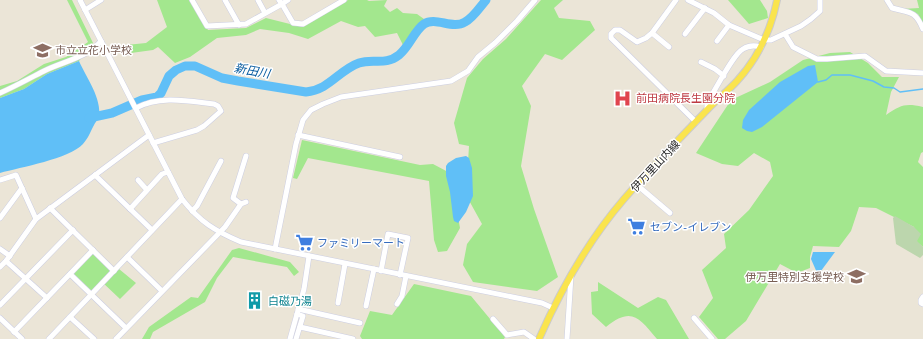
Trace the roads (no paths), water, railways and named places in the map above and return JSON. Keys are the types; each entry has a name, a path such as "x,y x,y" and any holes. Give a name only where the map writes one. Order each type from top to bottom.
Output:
{"main road":[{"name":"伊万里山内線","path":"539,339 553,308 571,275 595,237 624,199 707,109 738,81 746,70 761,47 770,29 777,0"}],"street":[{"path":"80,0 182,199 192,211 209,226 220,233 242,242 542,303 553,308"},
{"path":"85,10 101,0"},
{"path":"192,0 208,26 246,24 281,2 288,0"},
{"path":"225,0 240,25"},
{"path":"258,0 265,13"},
{"path":"281,2 293,23 303,24 344,0"},
{"path":"275,249 298,135 303,120 311,110 341,97 451,81 468,71 478,57 495,43 517,21 535,0"},
{"path":"676,0 652,33 646,38 637,42 620,30 615,30 611,34 611,38 696,122"},
{"path":"688,0 714,13 729,25 764,40 771,40 801,26 820,11 820,0"},
{"path":"887,0 892,8 915,14 920,20 923,29"},
{"path":"685,34 705,8"},
{"path":"717,41 729,25"},
{"path":"652,33 669,47"},
{"path":"785,34 793,47 817,58 826,59 865,56 886,71 923,73"},
{"path":"0,93 21,84 46,70 76,58 96,47 102,41"},
{"path":"707,109 707,103 732,61 742,49 753,45 761,47"},
{"path":"701,62 715,69 724,76"},
{"path":"136,108 144,104 168,100 214,104 218,106 221,111 204,126 197,130 153,142"},
{"path":"0,267 8,259 36,219 149,135"},
{"path":"298,135 400,158"},
{"path":"116,339 220,233 243,203 233,198 246,156"},
{"path":"192,211 197,206 221,161"},
{"path":"130,209 162,174 168,172"},
{"path":"0,180 16,175 36,219"},
{"path":"95,175 152,230"},
{"path":"138,180 147,190"},
{"path":"638,185 670,214"},
{"path":"0,218 22,188"},
{"path":"50,339 182,199"},
{"path":"50,208 114,271"},
{"path":"0,305 73,230"},
{"path":"381,271 388,234 408,238 400,275"},
{"path":"0,249 26,279 47,298"},
{"path":"14,332 93,250"},
{"path":"290,339 304,289 309,256"},
{"path":"127,257 162,291"},
{"path":"338,303 345,264"},
{"path":"366,306 374,269"},
{"path":"70,274 126,328"},
{"path":"567,339 571,275"},
{"path":"397,304 402,296 406,276"},
{"path":"923,297 921,300 921,303 923,304"},
{"path":"298,312 360,323"},
{"path":"296,339 303,316 298,312"},
{"path":"70,317 94,339"},
{"path":"0,318 22,339"},
{"path":"694,318 712,339"},
{"path":"492,319 507,334 524,332 534,339"},
{"path":"300,327 353,338"}],"water":[{"path":"79,61 96,96 99,111 99,118 86,141 67,154 0,173 0,98 24,89 47,74"},
{"path":"815,65 818,82 762,127 752,132 742,128 743,120 749,110 780,82 808,66"},
{"path":"466,156 469,158 472,168 473,196 466,212 458,223 454,221 453,217 450,192 446,176 446,166 456,158"},
{"path":"813,252 835,252 818,275 811,259"}],"waterway":[{"name":"新田川","path":"89,118 112,113 142,100 157,97 161,93 169,76 176,70 185,66 195,66 222,78 238,81 306,92 321,88 352,66 359,63 384,61 399,55 424,24 434,21 455,25 465,22 474,15 486,0"},
{"path":"818,82 826,80 832,75 850,75 873,81 884,87 894,88 900,92 923,89"}],"place":[{"name":"市立立花小学校","path":"42,50"},
{"name":"前田病院長生園分院","path":"623,98"},
{"name":"セブン-イレブン","path":"637,227"},
{"name":"ファミリーマート","path":"304,243"},
{"name":"伊万里特別支援学校","path":"857,277"},
{"name":"白磁乃湯","path":"255,301"}]}
